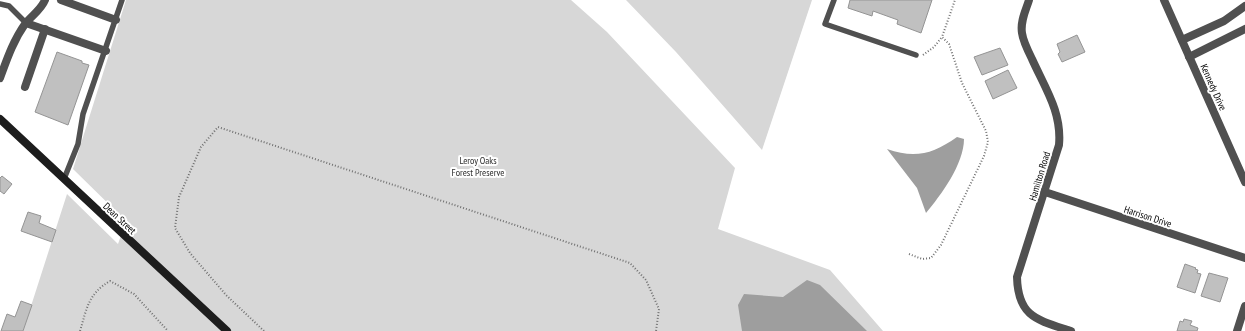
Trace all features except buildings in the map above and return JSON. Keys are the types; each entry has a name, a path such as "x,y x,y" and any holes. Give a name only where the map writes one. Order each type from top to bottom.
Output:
{"street":[{"path":"0,78 13,43 26,23 43,6 45,0"},
{"path":"61,0 116,20"},
{"name":"Hamilton Road","path":"1029,0 1022,20 1022,33 1027,48 1058,114 1060,129 1059,145 1017,277 1017,292 1023,307 1040,321 1071,331"},
{"name":"Kennedy Drive","path":"1164,0 1245,182"},
{"path":"1182,40 1224,21 1245,6"},
{"path":"26,23 106,51"},
{"path":"25,87 45,29"},
{"path":"1189,56 1245,29"},
{"name":"Dean Street","path":"0,119 227,331"},
{"name":"Harrison Drive","path":"1045,192 1245,258"},
{"path":"1237,331 1245,306"}],"lane":[{"path":"64,179 78,144 83,114 106,51 122,0"},
{"path":"834,0 825,24 916,55"},
{"path":"0,4 9,6 26,23"}],"path":[{"path":"916,55 925,55 934,48 942,37 955,0"},
{"path":"909,254 922,259 931,258 941,245 984,156 988,142 986,131 962,83 949,44 942,37"},
{"path":"264,331 221,289 190,253 175,228 179,197 201,147 218,126 630,263 646,280 659,309 656,331"},
{"path":"80,331 92,295 99,288 110,282 134,294 168,331"}],"green space":[{"name":"Leroy Oaks Forest Preserve","path":"126,0 571,0 607,32 735,168 718,229 830,270 883,331 23,331 67,194 118,244 126,221 73,169"},
{"path":"626,0 812,0 762,150 676,52"}],"shaded area":[{"path":"957,137 964,139 963,149 956,169 945,188 926,213 917,188 887,149 906,154 924,153 932,151"},
{"path":"807,280 820,285 867,331 742,331 738,305 744,294 783,297"}]}
